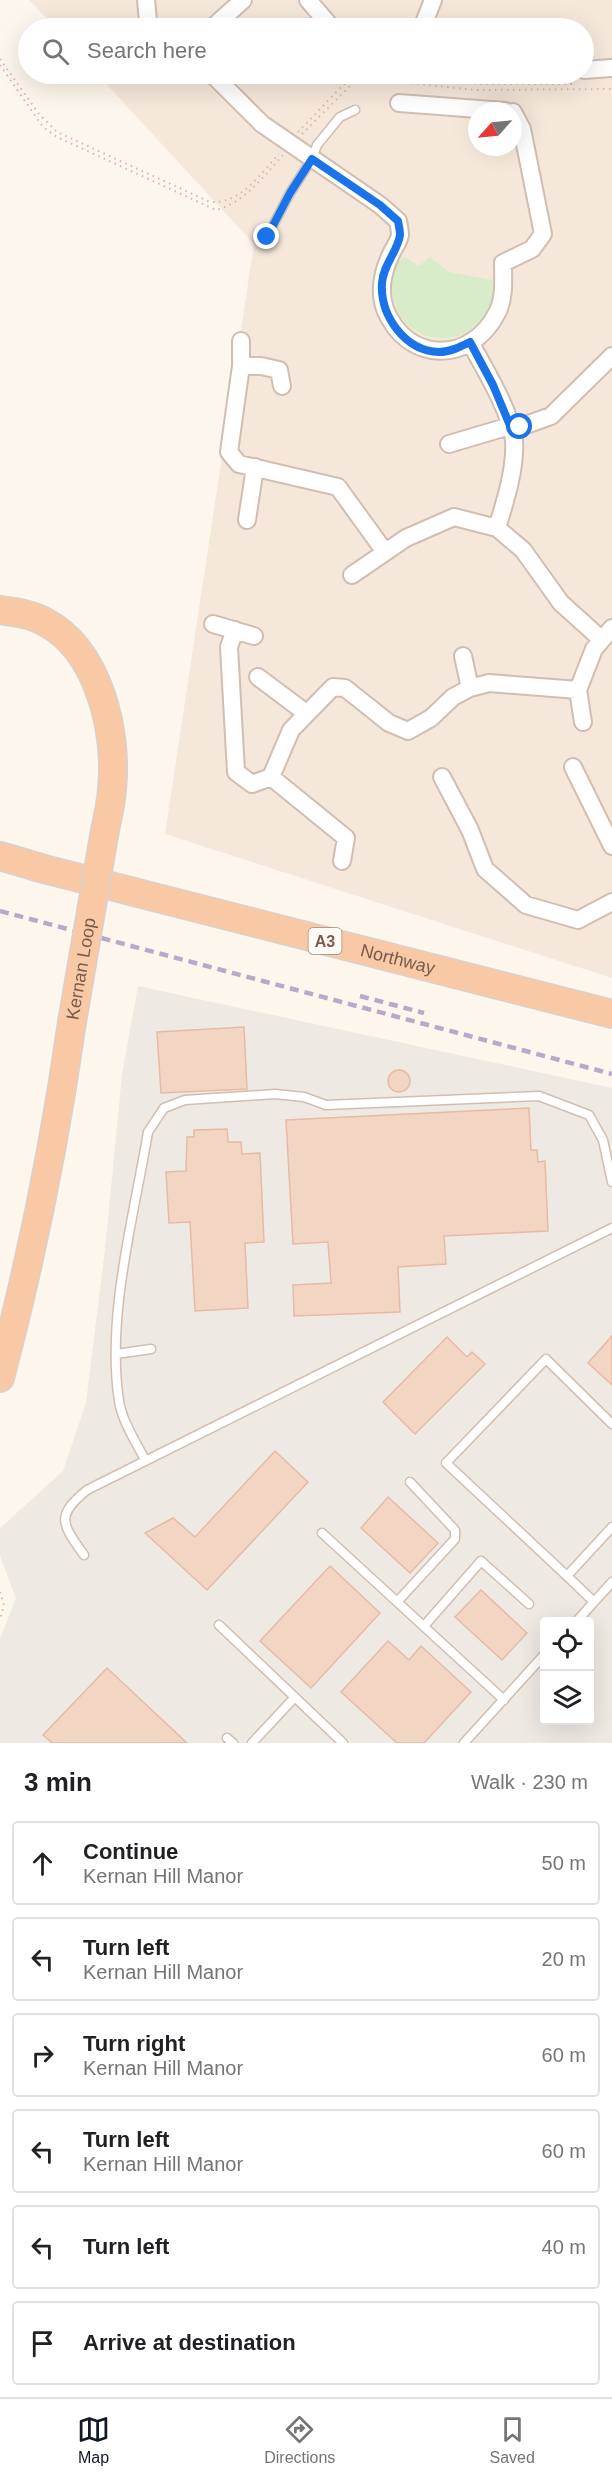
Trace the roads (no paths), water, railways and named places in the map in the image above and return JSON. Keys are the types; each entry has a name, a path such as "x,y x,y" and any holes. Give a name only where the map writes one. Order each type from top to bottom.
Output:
{"highway":[{"name":"Kernan Loop","path":"0,610 20,612 45,622 68,638 86,663 103,699 111,740 112,788 38,1215 0,1378"},
{"name":"A3","path":"0,848 44,869"},
{"name":"Northway","path":"0,856 612,1014"},
{"name":"Northway","path":"0,865 44,869"}],"street":[{"path":"146,0 148,18"},
{"path":"223,18 243,0"},
{"path":"308,0 323,18"},
{"path":"426,18 433,0"},
{"path":"594,73 612,68"},
{"path":"222,84 262,124 380,205 398,221 400,236 385,267 381,284 384,307 393,325 405,339 420,348 439,352 456,349 485,332 498,311 504,286 502,263 531,249 543,234 522,129"},
{"path":"399,103 468,108"},
{"path":"241,341 241,366 229,452 239,464 338,487 385,552"},
{"path":"470,342 493,385 514,441 513,462 497,528"},
{"path":"448,444 520,427 551,416 612,356"},
{"path":"241,366 261,366 279,370 282,386"},
{"path":"248,520 255,467"},
{"path":"352,574 406,538 454,517 497,528 523,550 561,603 607,634 594,649 578,690 583,722"},
{"path":"213,624 254,636"},
{"path":"235,630 229,647 236,772 252,784 271,777 291,730 333,687 345,688 389,723 408,731 431,718 453,697 470,688 489,683 578,690"},
{"path":"461,653 470,688"},
{"path":"258,677 306,713"},
{"path":"573,766 612,846"},
{"path":"271,777 346,838 342,861"},
{"path":"442,777 470,830 485,869 526,905 578,920 612,902"}],"lane":[{"path":"267,237 290,193 312,159 317,145 340,117 355,110"},
{"path":"145,1460 120,1403 116,1354 117,1319 148,1132 164,1108 185,1100 275,1094 304,1097 326,1105 539,1096 589,1115 603,1140 612,1182"},
{"path":"84,1555 66,1530 65,1515 72,1502 87,1490 612,1228"},
{"path":"116,1354 151,1349"},
{"path":"594,1602 446,1463 546,1359 612,1424"},
{"path":"398,1602 455,1539 455,1530 410,1482"},
{"path":"567,1576 612,1527"},
{"path":"322,1533 504,1700"},
{"path":"424,1626 481,1561 529,1604"},
{"path":"580,1617 612,1582"},
{"path":"219,1625 343,1743"},
{"path":"464,1743 540,1661"},
{"path":"252,1743 295,1697"}],"railway":[{"path":"0,911 612,1074"},
{"path":"360,996 424,1013"}]}
